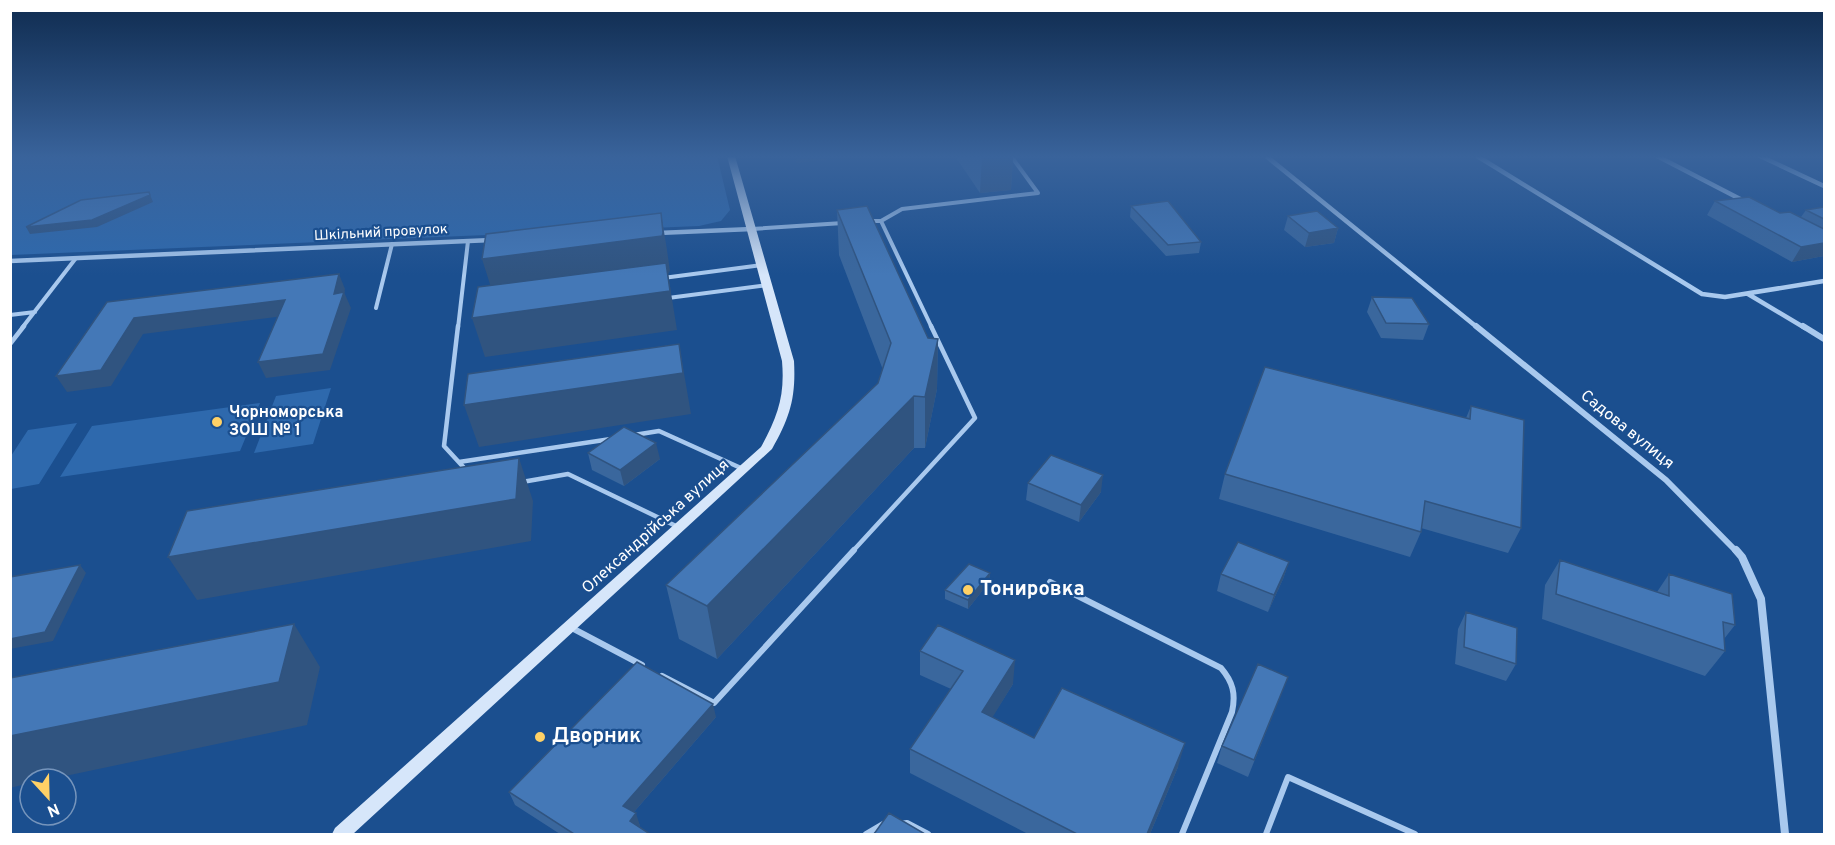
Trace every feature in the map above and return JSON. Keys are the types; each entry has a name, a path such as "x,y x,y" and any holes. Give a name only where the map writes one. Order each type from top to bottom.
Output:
{"main road":[{"name":"Олександрійська вулиця","path":"341,834 766,449 782,421 791,390 788,361 743,195"}],"street":[{"name":"Садова вулиця","path":"1315,195 1666,480 1711,523 1742,558 1761,599 1785,834"},
{"path":"1540,195 1693,291 1713,297 1748,294 1824,281"},
{"path":"1733,195 1751,205"},
{"path":"654,233 752,229"},
{"name":"Шкільний провулок","path":"10,261 502,239"},
{"path":"1748,294 1824,339"}],"lane":[{"path":"858,222 881,221 902,209 1017,195"},
{"path":"569,627 714,703 975,418 881,221"},
{"path":"752,229 847,223"},
{"path":"468,241 444,446 472,475"},
{"path":"376,308 392,244"},
{"path":"10,344 76,258"},
{"path":"659,279 762,265"},
{"path":"660,299 767,285"},
{"path":"10,315 35,312"},
{"path":"459,462 659,431 743,470"},
{"path":"516,483 568,474 679,528"},
{"path":"1050,582 1221,668 1230,678 1235,700 1232,712 1182,834"},
{"path":"1266,834 1288,777 1415,834"},
{"path":"866,834 884,824 907,824 928,834"}],"shaded area":[{"path":"10,195 726,195 730,210 721,221 699,226 11,255"},
{"path":"331,388 313,444 254,453 276,396"},
{"path":"260,403 240,451 60,477 92,426"},
{"path":"77,423 39,484 11,489 11,456 28,430"}],"building":[{"path":"120,195 149,195 92,220 26,227 81,200"},
{"path":"1749,197 1780,213 1790,212 1824,229 1824,243 1801,247 1715,201"},
{"path":"1168,201 1201,242 1168,245 1131,206"},
{"path":"867,206 928,338 938,339 925,397 914,396 707,606 666,585 878,383 891,343 837,210"},
{"path":"1824,207 1824,219 1806,210"},
{"path":"1317,211 1338,228 1309,233 1288,216"},
{"path":"661,213 662,236 482,259 486,234"},
{"path":"666,263 670,291 472,318 478,287"},
{"path":"339,274 334,294 344,292 323,354 258,362 285,300 134,318 101,370 56,376 107,302"},
{"path":"1372,297 1412,298 1429,324 1386,323"},
{"path":"679,344 683,373 464,405 468,374"},
{"path":"1265,367 1470,419 1471,406 1524,420 1521,528 1425,501 1421,532 1225,474"},
{"path":"624,427 656,443 620,470 588,453"},
{"path":"1051,455 1103,475 1081,505 1028,483"},
{"path":"519,458 516,499 168,557 187,511"},
{"path":"1238,542 1289,562 1274,595 1221,574"},
{"path":"1560,560 1669,596 1669,574 1732,594 1735,625 1723,622 1725,651 1556,594"},
{"path":"969,564 990,573 968,600 945,590"},
{"path":"80,565 45,632 10,639 10,577"},
{"path":"1466,612 1517,628 1516,664 1464,647"},
{"path":"294,624 279,682 10,736 10,678"},
{"path":"938,625 1015,660 982,712 1034,738 1062,688 1185,743 1147,834 1077,834 910,749 963,671 920,651"},
{"path":"637,662 713,704 623,806 636,813 630,821 650,834 574,834 509,792"},
{"path":"1258,664 1288,677 1254,760 1222,746"},
{"path":"889,813 925,834 874,834"}],"place":[{"name":"Чорноморська ЗОШ № 1","path":"217,422"},
{"name":"Тонировка","path":"968,590"},
{"name":"Дворник","path":"540,737"}]}
